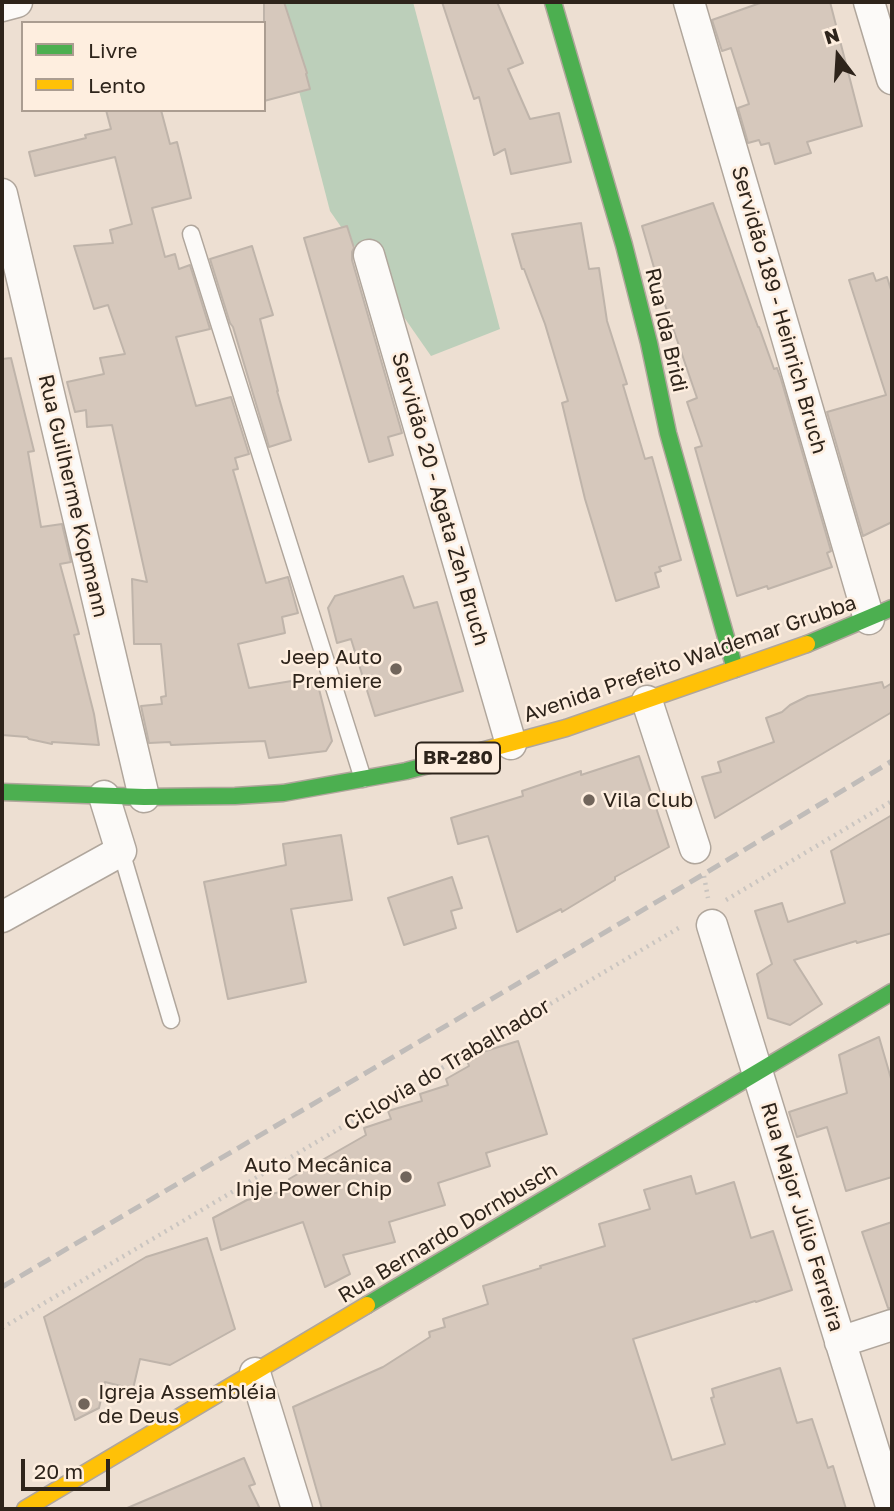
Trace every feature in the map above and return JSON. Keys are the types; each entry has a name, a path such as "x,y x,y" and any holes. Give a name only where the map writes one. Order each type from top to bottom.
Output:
{"main road":[{"name":"Rua Ida Bridi","path":"554,2 624,245 668,432 735,669"},
{"name":"Avenida Prefeito Waldemar Grubba","path":"2,792 223,797 283,793 406,771 511,744 647,701 812,642 881,613"},
{"name":"Rua Bernardo Dornbusch","path":"25,1509 892,992"}],"street":[{"path":"2,6 17,2"},
{"name":"Servidão 189 - Heinrich Bruch","path":"689,2 881,613"},
{"path":"869,2 892,79"},
{"name":"Rua Guilherme Kopmann","path":"2,194 144,797"},
{"name":"Servidão 20 - Agata Zeh Bruch","path":"369,255 511,744"},
{"path":"647,701 695,848"},
{"path":"2,917 121,852 104,796"},
{"name":"Rua Major Júlio Ferreira","path":"711,917 892,1509"},
{"path":"840,1342 892,1325"},
{"path":"255,1373 297,1509"}],"lane":[{"path":"191,234 363,779"},
{"path":"121,852 171,1020"}],"path":[{"name":"Ciclovia do Trabalhador","path":"2,1328 711,917 892,801"},
{"path":"695,848 704,874 711,917"}],"green space":[{"path":"276,2 413,2 500,329 431,356 330,211"}],"building":[{"path":"264,2 284,2 310,89 266,100"},
{"path":"442,2 497,2 523,63 508,69 530,119 559,113 571,162 511,174 505,149 494,155 479,97 474,99"},
{"path":"763,2 830,2 862,126 807,142 811,153 775,164 769,143 761,145 759,140 748,143 738,108 749,104 731,48 722,51 712,20"},
{"path":"107,112 162,112 170,144 177,142 191,198 152,208 165,257 175,254 179,269 190,265 210,329 176,337 196,406 231,397 249,454 235,458 238,469 233,470 266,583 288,577 298,613 282,617 285,633 238,644 249,688 316,677 332,741 326,751 269,758 265,741 171,745 170,742 149,743 141,706 162,704 161,697 166,696 161,644 134,644 132,579 147,582 112,425 87,427 86,410 75,412 67,382 104,374 100,358 125,354 108,305 94,309 74,246 113,243 110,230 132,224 115,157 35,176 29,152 111,129"},
{"path":"713,203 774,369 777,368 781,379 831,551 827,553 832,567 768,589 767,586 737,596 695,448 702,446 687,402 697,398 663,299 642,226"},
{"path":"581,223 589,269 599,268 607,321 627,384 623,385 645,459 652,457 681,560 659,567 661,571 655,573 659,587 616,601 585,499 562,403 568,401 545,324 522,269 512,234"},
{"path":"347,226 354,248 352,260 402,433 388,437 393,455 369,462 304,238"},
{"path":"252,246 273,315 260,319 291,440 269,447 210,259"},
{"path":"873,273 876,281 887,277 892,293 892,522 863,536 827,412 886,395 849,280"},
{"path":"11,358 34,451 28,452 41,527 62,524 71,562 60,564 79,634 74,635 99,745 52,744 27,737 2,735 2,359"},
{"name":"Jeep Auto Premiere","path":"403,576 414,608 437,602 463,691 375,716 351,639 337,643 328,608 335,596"},
{"path":"882,682 884,688 892,683 892,712 715,818 702,777 721,772 718,762 774,742 766,718 782,712 808,696"},
{"path":"639,756 669,847 615,877 615,880 562,912 561,909 517,932 488,836 458,844 451,818 523,796 522,791 581,771 581,775"},
{"path":"892,815 892,933 794,960 822,1004 790,1025 768,1018 757,974 772,964 755,911 782,903 788,922 845,903 831,851"},
{"path":"341,835 352,900 291,909 306,982 228,999 204,882 286,865 283,844"},
{"path":"452,877 462,908 451,911 456,928 404,945 388,898"},
{"path":"879,1037 892,1082 892,1177 846,1191 827,1127 797,1137 789,1112 847,1093 839,1055"},
{"path":"518,1041 547,1134 486,1153 490,1166 438,1183 445,1205 389,1222 395,1242 343,1255 350,1274 325,1287 303,1222 221,1250 213,1218 247,1200 292,1189 289,1179 366,1135 364,1128 391,1119 388,1111 422,1101 420,1094 448,1085 446,1079 469,1066 466,1057"},
{"path":"691,1176 696,1194 734,1182 751,1238 773,1231 792,1290 633,1339 672,1460 725,1444 711,1398 714,1397 712,1389 780,1368 797,1423 812,1419 828,1468 833,1466 846,1509 322,1509 293,1407 383,1367 430,1337 429,1332 445,1327 443,1319 488,1304 483,1286 605,1246 599,1224 650,1209 644,1190"},
{"path":"892,1222 892,1308 888,1308 862,1232"},
{"path":"207,1238 235,1329 170,1365 140,1359 133,1389 105,1382 99,1408 75,1420 44,1317 146,1257"},
{"path":"244,1458 255,1484 249,1486 260,1509 125,1509"}],"railway":[{"path":"2,1287 892,761"}],"traffic: fast":[{"path":"553,2 624,245 668,433 735,669"},
{"path":"807,644 892,608"},
{"path":"2,792 144,797 283,793 406,771 459,757"},
{"path":"367,1305 892,992"}],"traffic: slow":[{"path":"459,757 566,728 807,644"},
{"path":"25,1509 367,1305"}],"place":[{"name":"Jeep Auto Premiere","path":"396,669"},
{"name":"Vila Club","path":"589,800"},
{"name":"Auto Mecânica Inje Power Chip","path":"406,1177"},
{"name":"Igreja Assembléia de Deus","path":"84,1404"}]}
